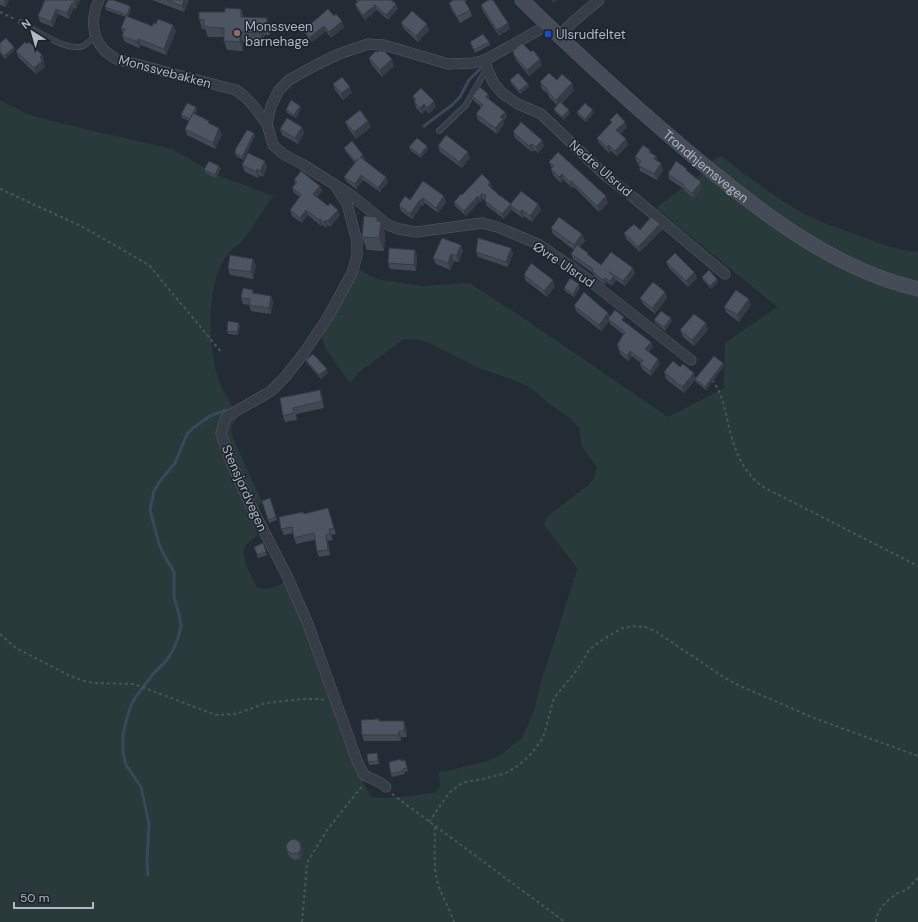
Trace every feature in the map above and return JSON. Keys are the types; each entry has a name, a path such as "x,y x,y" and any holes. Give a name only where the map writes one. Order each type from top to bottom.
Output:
{"main road":[{"name":"Trondhjemsvegen","path":"522,0 660,129 736,191 781,224 836,258 878,276 918,289"}],"street":[{"path":"95,36 93,23 99,0"},
{"path":"559,36 590,6 599,0"},
{"name":"Stensjordvegen","path":"386,787 381,783 364,776 308,624 249,502 231,462 221,433 226,418 271,391 297,362 328,317 352,273 358,256 357,241 347,204 335,185 283,154 273,145 267,124 271,106 279,90 289,80 339,54 368,44 384,45 422,58 448,64 486,64 548,25"},
{"name":"Monssvebakken","path":"95,36 104,50 116,59 236,90 253,104 267,124"},
{"name":"Nedre Ulsrud","path":"486,64 493,82 502,93 518,104 541,114 606,176 639,201 725,274"},
{"name":"Øvre Ulsrud","path":"335,185 351,195 388,225 402,230 416,232 482,223 497,227 535,242 572,267 691,360"}],"lane":[{"path":"21,22 54,41 69,47 82,46 95,36"},
{"path":"439,131 466,105 486,64"}],"path":[{"path":"0,12 21,22"},
{"path":"0,189 83,227 149,265 222,353"},
{"path":"711,379 722,396 731,437 743,466 751,478 763,487 918,566"},
{"path":"429,822 449,793 462,783 488,778 506,772 519,765 531,754 543,738 554,698 577,670 589,650 622,628 634,626 645,626 655,631 725,678 738,685 814,718 918,756"},
{"path":"0,634 16,648 70,676 95,683 134,684 216,715 236,714 266,703 315,699 336,703"},
{"path":"302,922 307,863 327,830 370,778"},
{"path":"386,787 435,827 565,922"},
{"path":"435,827 435,866 438,884 452,913 454,922"},
{"path":"876,922 876,914 880,908 896,894 906,890 909,885 918,878"}],"shaded area":[{"path":"0,100 28,114 55,122 172,149 217,175 274,196 244,239 227,255 220,267 215,281 212,297 212,346 217,375 237,419 231,426 233,438 262,502 254,511 258,535 246,545 244,549 245,561 258,588 270,588 289,580 365,786 371,797 377,798 394,798 436,792 440,788 439,770 443,772 487,761 499,756 522,738 535,708 540,685 577,570 544,525 545,521 549,515 587,486 594,478 597,468 582,446 579,428 571,419 532,389 521,383 477,367 420,340 404,339 358,373 350,383 326,349 320,332 356,268 377,279 421,286 469,283 516,313 668,417 724,388 725,343 777,307 656,208 705,171 709,163 718,157 723,157 772,194 810,217 881,244 903,250 918,252 918,922 0,922"}],"building":[{"path":"45,0 75,0 74,4 72,3 67,13 56,9 51,22 38,16"},
{"path":"108,0 113,0 130,6 127,15 105,7"},
{"path":"167,0 184,0 182,6"},
{"path":"358,0 391,0 396,4 386,15 375,5 363,15 355,4 359,1"},
{"path":"452,0 464,0 470,10 457,17 449,3 453,1"},
{"path":"488,0 493,0 508,23 497,30 481,5"},
{"path":"225,8 241,9 241,17 267,18 266,26 261,26 260,33 240,32 240,42 224,41 224,28 204,27 204,20 199,19 199,12 225,12"},
{"path":"328,9 334,16 336,14 342,21 329,32 324,26 310,37 304,30"},
{"path":"412,11 427,24 416,36 401,23"},
{"path":"126,16 152,26 154,23 156,24 158,19 173,25 164,49 138,39 137,42 122,36 125,29 121,28"},
{"path":"483,34 489,42 474,50 470,42"},
{"path":"6,38 14,47 4,56 0,52 0,43"},
{"path":"25,42 27,44 29,42 42,55 40,57 42,61 34,68 16,51"},
{"path":"522,43 531,52 533,50 540,59 527,70 513,54 513,51"},
{"path":"380,50 382,52 384,51 392,59 380,70 369,58 376,51 378,52"},
{"path":"518,73 528,84 519,91 510,80"},
{"path":"549,73 557,80 562,74 572,83 556,100 540,82"},
{"path":"342,77 350,87 341,93 333,84"},
{"path":"480,87 488,94 486,97 505,112 500,117 503,119 495,128 476,114 483,105 472,96"},
{"path":"421,88 434,101 427,108 424,104 420,108 414,102 416,100 413,96"},
{"path":"291,100 300,106 294,115 286,110"},
{"path":"560,102 569,110 562,117 554,109"},
{"path":"187,103 196,107 190,119 181,115"},
{"path":"585,103 593,110 585,119 577,112"},
{"path":"360,110 368,121 354,132 345,122"},
{"path":"193,113 219,128 213,143 185,129"},
{"path":"617,113 625,122 616,130 626,139 615,151 609,145 607,147 597,138 612,122 610,120"},
{"path":"287,118 302,127 295,138 280,129"},
{"path":"521,122 542,140 536,147 531,144 529,146 513,132"},
{"path":"247,130 254,133 242,157 235,153 235,150"},
{"path":"446,135 468,152 459,162 438,146"},
{"path":"417,138 427,146 420,155 409,147"},
{"path":"352,141 363,155 360,157 386,177 378,188 361,175 355,184 344,177 358,159 355,161 344,148"},
{"path":"643,145 650,150 649,152 656,156 654,159 661,163 654,174 638,165 641,161 635,157"},
{"path":"558,152 606,196 597,206 571,181 570,182 562,174 559,177 551,169 554,166 549,162"},
{"path":"248,153 265,161 260,171 257,169 256,172 242,165"},
{"path":"209,161 219,166 215,175 204,170"},
{"path":"676,161 701,182 692,193 683,186 684,185 668,174"},
{"path":"301,171 320,186 313,194 328,206 330,203 338,210 328,221 326,220 324,222 320,219 319,220 306,210 300,218 290,210 301,195 292,188 297,182 294,180"},
{"path":"482,174 490,182 488,185 511,204 502,214 485,201 486,195 481,194 480,198 478,196 464,211 454,202"},
{"path":"423,181 444,196 436,208 423,198 410,214 399,205 405,196 410,200"},
{"path":"521,191 538,204 530,216 522,210 520,212 510,205"},
{"path":"364,216 377,217 377,221 381,222 379,238 362,237"},
{"path":"559,217 582,234 574,245 551,228"},
{"path":"651,217 660,224 638,247 624,233 634,224 640,230"},
{"path":"442,238 461,245 456,256 451,254 448,263 433,258"},
{"path":"478,238 511,248 506,262 476,252"},
{"path":"577,245 601,265 611,252 633,268 623,281 609,272 614,276 610,281 605,278 603,280 592,271 593,269 571,254"},
{"path":"389,248 415,250 414,265 388,263"},
{"path":"675,253 694,272 686,281 666,262"},
{"path":"230,255 253,259 251,272 228,269"},
{"path":"531,263 553,280 544,291 524,275"},
{"path":"709,270 717,279 710,286 702,277"},
{"path":"570,278 579,284 573,294 564,288"},
{"path":"653,282 665,292 652,308 640,298"},
{"path":"243,288 253,290 252,293 271,296 269,308 249,305 250,299 241,298"},
{"path":"736,290 749,299 737,315 724,307"},
{"path":"584,292 608,313 599,325 574,306"},
{"path":"615,310 624,317 622,320 651,342 645,349 658,359 650,371 640,364 643,361 630,351 627,356 618,349 620,347 617,345 625,332 608,319"},
{"path":"661,311 671,318 664,327 654,320"},
{"path":"694,314 706,323 692,340 680,330"},
{"path":"228,321 239,323 237,332 227,331"},
{"path":"313,354 327,369 319,375 306,360"},
{"path":"714,356 723,363 705,387 695,379"},
{"path":"673,361 680,367 683,364 694,373 682,387 664,372"},
{"path":"320,390 322,401 293,408 294,413 283,416 280,398"},
{"path":"270,498 276,517 268,520 262,501"},
{"path":"328,508 334,528 329,529 330,534 326,535 328,550 317,551 314,533 294,538 292,527 281,529 279,517 303,512 304,514"},
{"path":"263,543 266,552 257,555 254,547"},
{"path":"379,719 379,721 404,721 404,731 399,731 399,735 362,735 361,720"},
{"path":"377,753 378,761 368,762 367,754"},
{"path":"401,759 401,761 405,760 407,768 403,769 403,771 391,774 389,762"},
{"path":"295,839 300,843 301,849 298,853 292,854 287,850 286,845 290,840"}],"waterway":[{"path":"424,126 452,105 460,97 469,80 480,69"},
{"path":"148,875 147,859 149,824 141,787 126,765 123,752 123,734 131,705 153,674 166,661 173,650 181,626 174,597 174,572 159,544 150,510 154,491 175,463 187,434 210,416 225,410"}],"place":[{"name":"Monssveen barnehage","path":"237,33"},
{"name":"Ulsrudfeltet","path":"548,34"}]}
